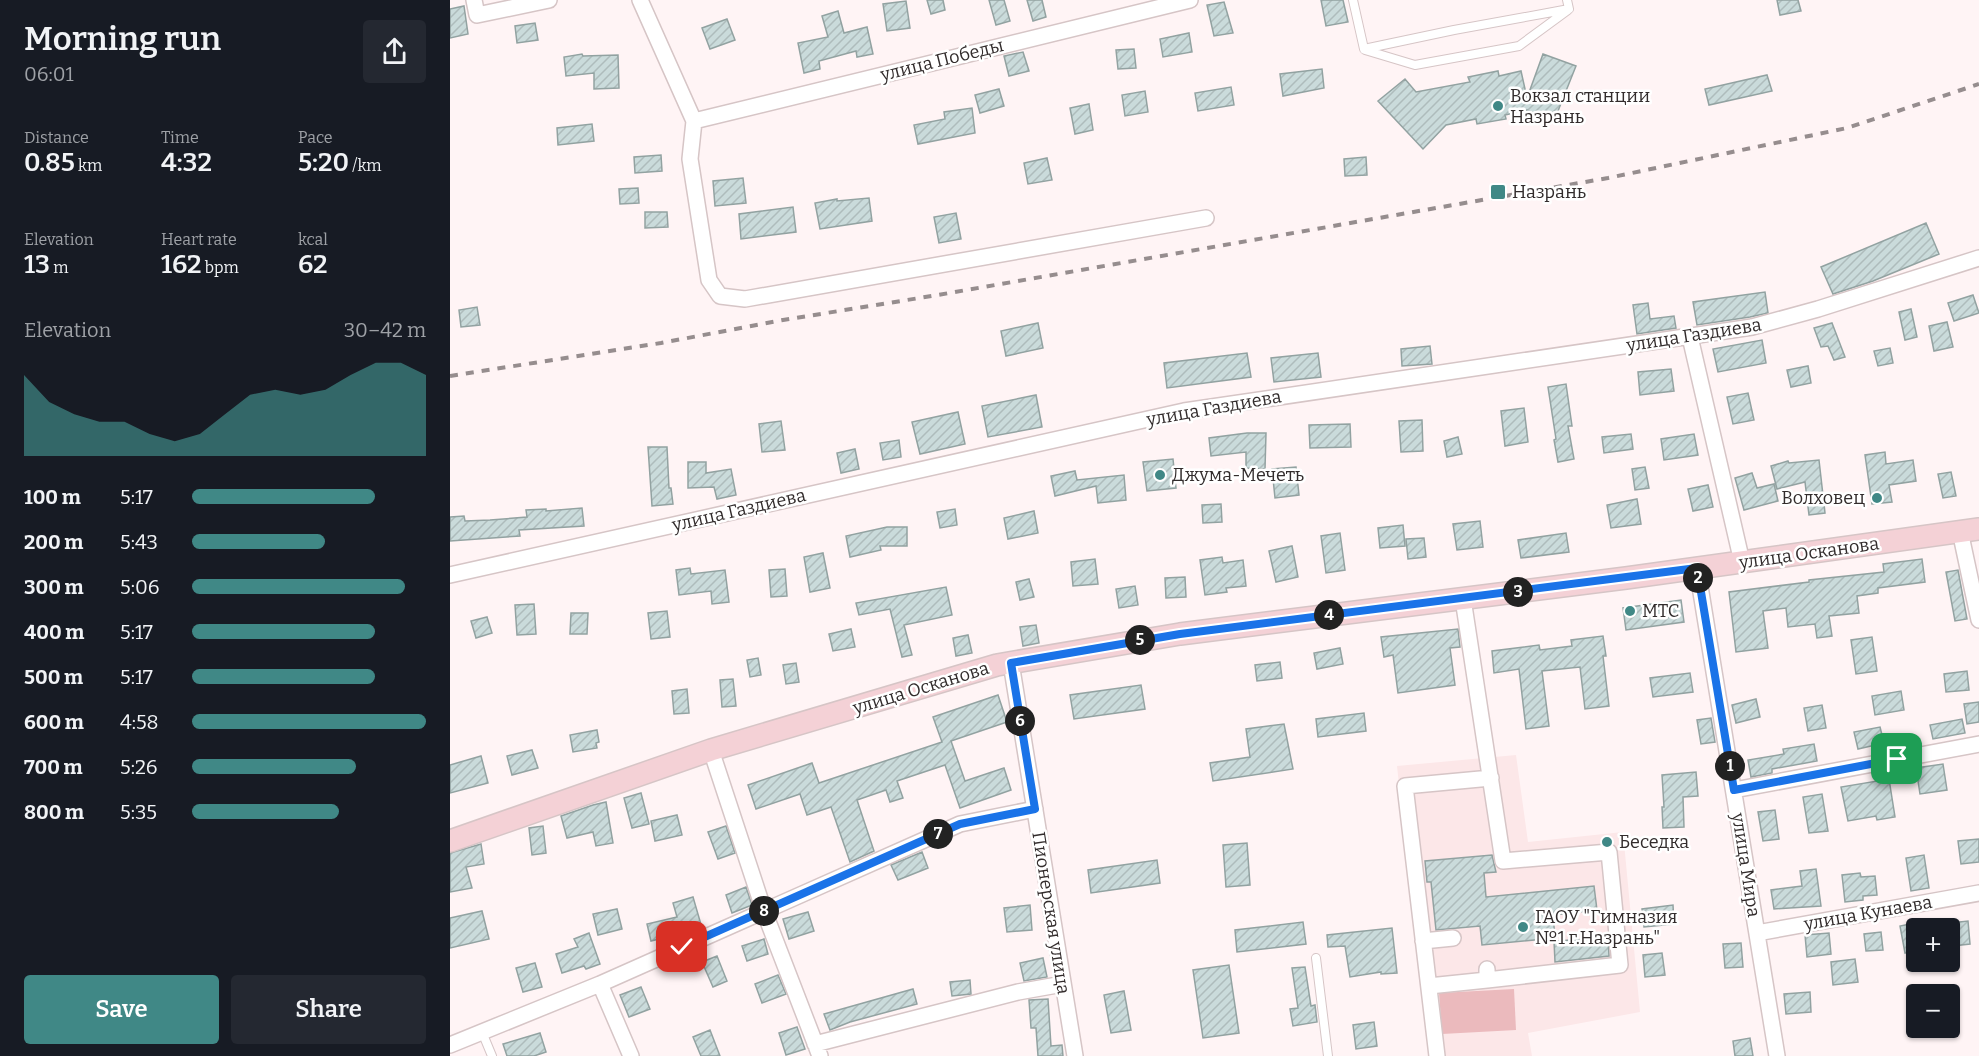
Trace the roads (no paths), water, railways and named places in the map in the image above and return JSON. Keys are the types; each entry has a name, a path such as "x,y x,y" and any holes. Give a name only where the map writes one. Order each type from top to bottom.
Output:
{"main road":[{"name":"улица Осканова","path":"450,841 711,750 986,668 1180,634 1463,599 1970,530"}],"street":[{"path":"474,0 477,15 549,0"},
{"path":"640,0 694,121 690,159 710,280 720,296 745,299 1206,218"},
{"name":"улица Победы","path":"694,121 1190,0"},
{"name":"улица Газдиева","path":"450,575 1184,411 1752,327 1818,309 1979,258"},
{"path":"1690,337 1742,562"},
{"path":"1970,530 1979,620"},
{"name":"улица Мира","path":"1697,568 1777,1056"},
{"path":"1429,986 1487,975 1620,965 1609,852 1503,861 1463,599"},
{"name":"Пионерская улица","path":"1011,663 1075,1056"},
{"path":"1734,790 1979,744"},
{"path":"711,750 764,911 818,1050 1018,992 1063,984"},
{"path":"1437,1056 1405,786 1491,778"},
{"path":"450,1045 600,984 960,824 1035,809"},
{"name":"улица Кунаева","path":"1757,933 1979,893"},
{"path":"1423,941 1453,938"},
{"path":"600,984 631,1056"}],"lane":[{"path":"1353,0 1364,50"},
{"path":"1567,0 1569,9"},
{"path":"1364,50 1454,30 1569,9"},
{"path":"1364,50 1415,65 1519,46 1569,9"},
{"path":"1317,958 1328,1056"},
{"path":"482,1032 492,1056"}],"railway":[{"path":"450,376 661,343 1608,178 1847,128 1979,84"}],"place":[{"name":"Вокзал станции Назрань","path":"1498,106"},
{"name":"Назрань","path":"1498,192"},
{"name":"Джума-Мечеть","path":"1160,475"},
{"name":"Волховец","path":"1877,498"},
{"name":"МТС","path":"1630,611"},
{"name":"Беседка","path":"1607,842"},
{"name":"ГАОУ \"Гимназия №1 г.Назрань\"","path":"1523,927"}]}
